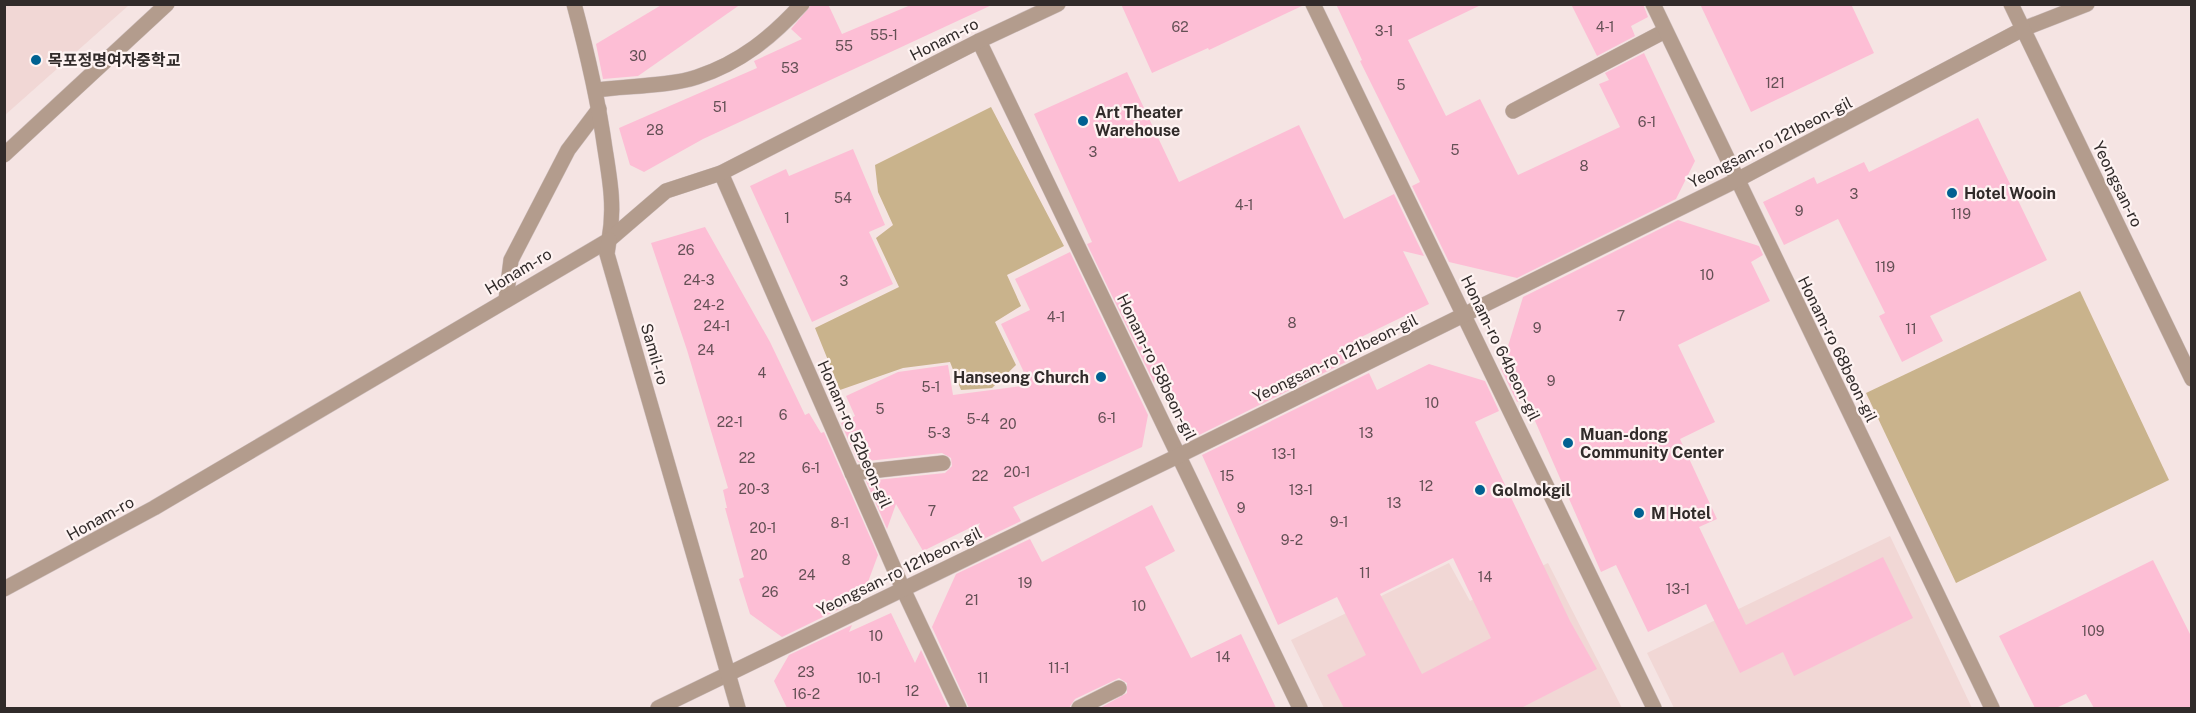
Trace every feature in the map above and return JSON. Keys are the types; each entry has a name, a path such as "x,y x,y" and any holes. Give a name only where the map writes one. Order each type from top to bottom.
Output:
{"street":[{"path":"4,155 167,4"},
{"name":"Samil-ro","path":"574,4 596,90 612,201 613,217 608,254 738,708"},
{"path":"596,90 695,78 735,62 777,32 802,4"},
{"name":"Honam-ro","path":"4,589 154,508 609,240 666,191 720,173 979,41 1058,4"},
{"name":"Honam-ro 64beon-gil","path":"1313,4 1654,708"},
{"name":"Honam-ro 68beon-gil","path":"1653,4 1992,708"},
{"name":"Yeongsan-ro","path":"2011,4 2192,379"},
{"name":"Yeongsan-ro 121beon-gil","path":"658,708 1180,455 1737,180 2023,29 2087,4"},
{"path":"1513,111 1665,31"},
{"name":"Honam-ro 58beon-gil","path":"979,41 1300,708"},
{"path":"506,300 511,260 568,150 599,109"},
{"name":"Honam-ro 52beon-gil","path":"720,173 903,589 959,708"},
{"path":"852,473 943,463"},
{"path":"1079,708 1119,688"}],"shaded area":[{"name":"목포정명여자중학교","path":"5,4 129,4 129,5 5,115"},
{"path":"991,107 1064,246 1007,275 1021,306 995,322 1016,365 992,388 961,390 950,362 903,368 840,390 815,328 899,287 876,238 893,225 878,192 875,165"},
{"path":"2080,291 2169,480 1956,583 1866,393"},
{"path":"1890,536 1972,708 1674,708 1647,653"},
{"path":"1449,563 1470,601 1548,563 1622,708 1324,708 1291,640"}],"building":[{"path":"663,4 741,4 638,76 603,79 596,44"},
{"path":"812,4 828,4 842,34 913,4 994,4 703,139 644,172 630,165 619,128 757,68 754,61 802,39 791,29"},
{"path":"1121,4 1304,5 1209,50 1208,48 1152,73"},
{"path":"1336,4 1483,4 1408,40 1446,116 1480,99 1518,175 1620,127 1599,84 1609,80 1605,73 1644,53 1695,161 1676,199 1517,278 1449,262 1412,186 1420,182 1360,61 1362,60"},
{"path":"1571,4 1643,4 1648,17 1631,26 1635,36 1597,56"},
{"path":"1700,4 1851,4 1874,53 1751,112"},
{"path":"1127,72 1179,182 1299,125 1344,219 1394,194 1424,256 1403,251 1429,304 1353,341 1360,355 1193,438 1186,422 1181,424 1156,373 1154,383 1087,244 1092,242 1034,114"},
{"path":"1978,118 2047,260 1930,316 1943,341 1902,362 1879,316 1885,313 1838,219 1784,245 1763,202 1814,177 1817,184 1864,162 1869,172"},
{"path":"853,149 885,225 869,232 893,284 812,322 750,186 786,169 789,176"},
{"path":"1678,220 1759,246 1763,255 1751,262 1770,301 1678,345 1715,422 1680,439 1717,519 1699,527 1746,625 1883,557 1913,618 1794,676 1783,652 1740,673 1706,604 1648,632 1616,565 1601,572 1525,398 1517,402 1501,369 1523,297"},
{"path":"705,227 770,342 805,415 809,413 821,433 824,432 878,555 862,598 782,637 750,614 739,579 744,577 725,508 727,508 723,490 728,488 687,350 651,243"},
{"path":"1070,252 1148,415 1142,447 1013,507 1021,521 969,546 980,523 923,551 896,504 887,529 866,481 945,473 952,466 951,458 942,453 858,462 841,423 855,416 846,396 898,372 948,365 953,395 1030,385 1001,324 1030,310 1015,279"},
{"path":"1429,364 1485,381 1499,411 1475,422 1570,621 1597,669 1521,708 1344,708 1327,675 1366,655 1337,597 1278,625 1202,455 1369,373 1377,390","holes":["1453,558 1491,638 1422,674 1380,594"]},
{"path":"1152,505 1175,551 1145,567 1191,658 1241,634 1276,708 1100,708 1127,693 1127,683 1119,678 1075,699 1069,708 969,708 932,627 956,574 1030,539 1042,562"},
{"path":"2153,560 2192,638 2192,708 2094,708 2086,694 2056,708 2035,708 1999,636"},
{"path":"891,613 915,663 921,650 948,708 787,708 774,681 789,655 852,625 849,632"}],"place":[{"name":"목포정명여자중학교","path":"36,60"},
{"name":"Art Theater Warehouse","path":"1083,121"},
{"name":"Hotel Wooin","path":"1952,193"},
{"name":"Hanseong Church","path":"1101,377"},
{"name":"Muan-dong Community Center","path":"1568,443"},
{"name":"Golmokgil","path":"1480,490"},
{"name":"M Hotel","path":"1639,513"}]}
